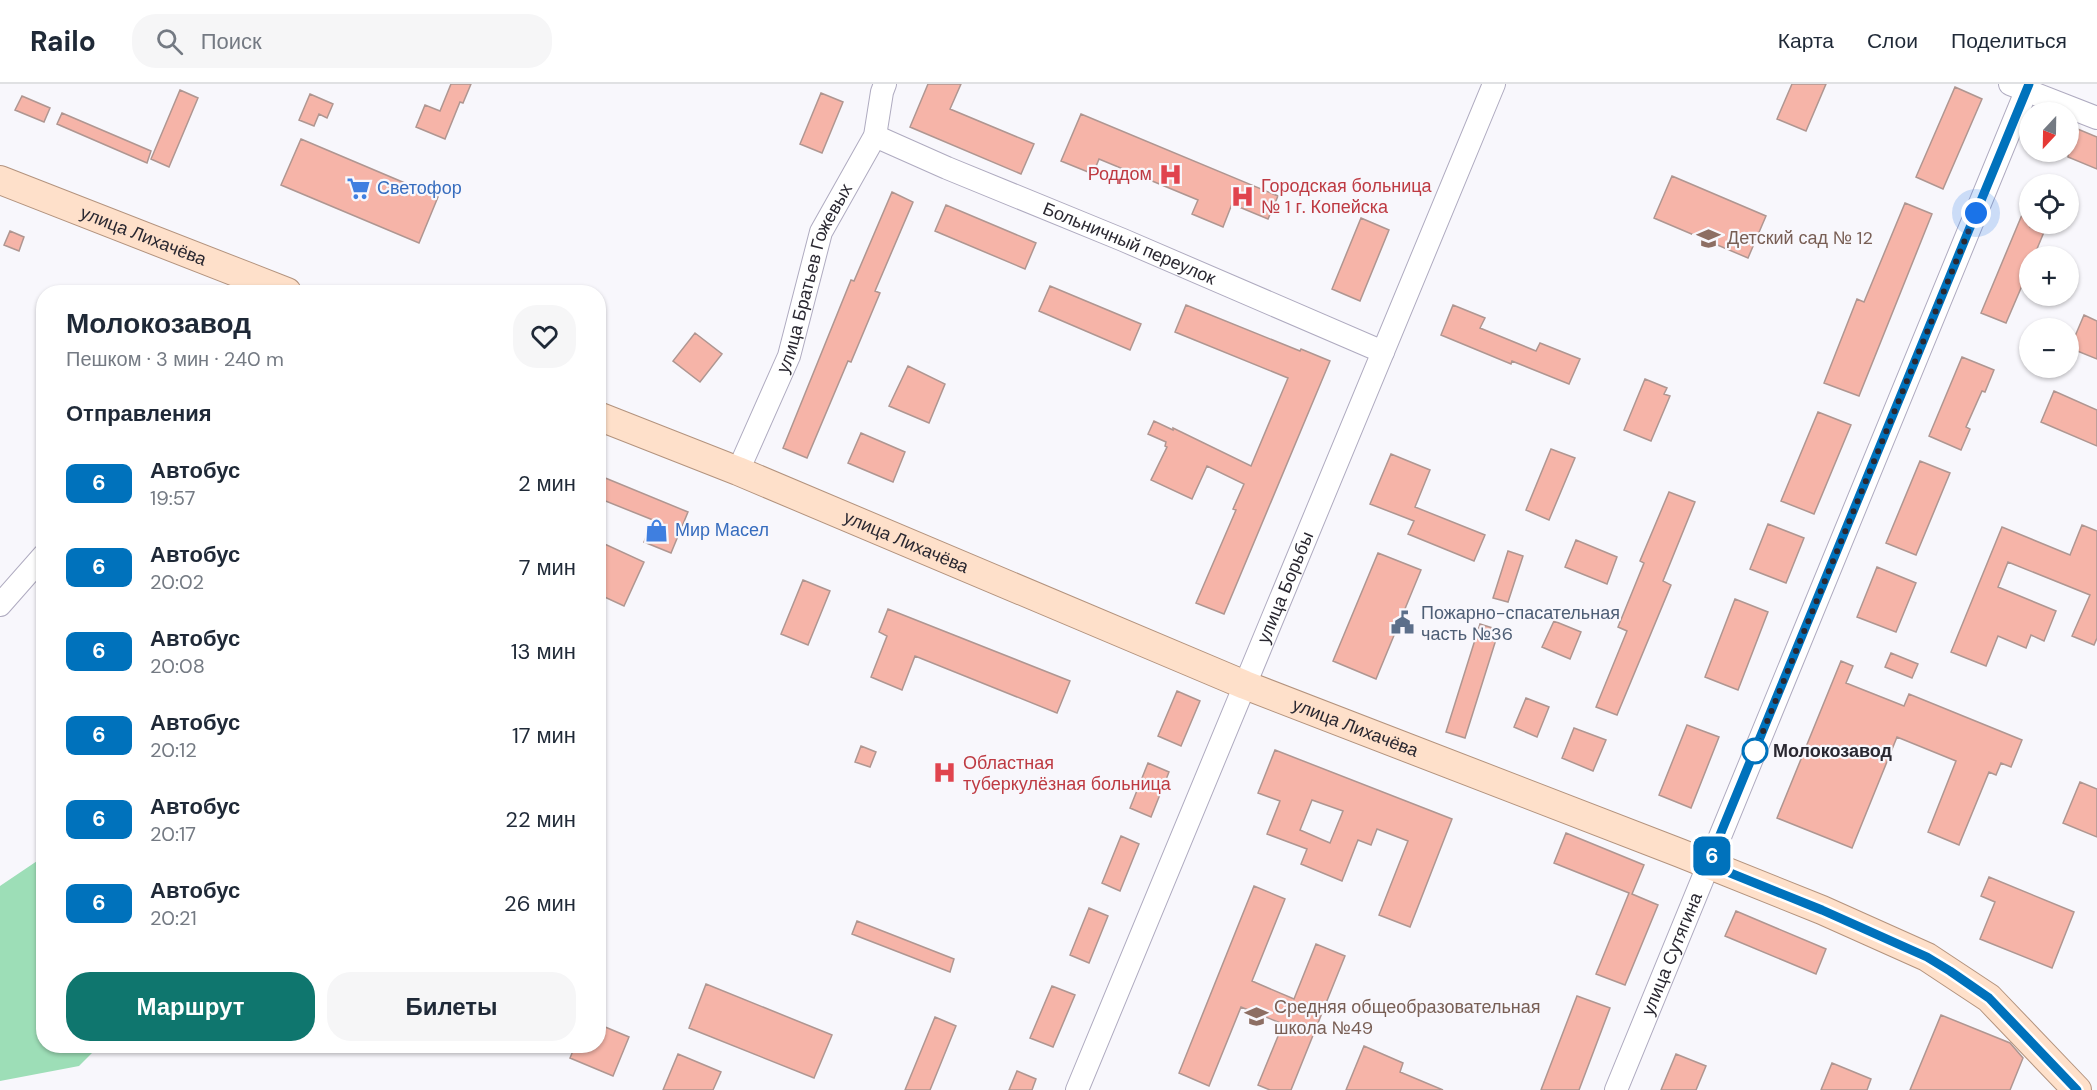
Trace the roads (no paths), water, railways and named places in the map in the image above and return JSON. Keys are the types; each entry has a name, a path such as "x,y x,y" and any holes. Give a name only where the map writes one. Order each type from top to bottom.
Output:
{"main road":[{"name":"улица Лихачёва","path":"0,180 262,285"},
{"name":"улица Лихачёва","path":"606,419 738,471 1245,685 1822,910 1934,962 1989,998 2078,1090"}],"street":[{"name":"улица Братьев Гожевых","path":"738,471 789,356 821,232 875,136 885,84"},
{"name":"улица Борьбы","path":"1077,1090 1494,84"},
{"path":"2022,86 2097,118"},
{"name":"улица Сутягина","path":"1616,1090 2022,86"},
{"name":"Больничный переулок","path":"875,136 1383,352"},
{"path":"0,605 36,564"}],"place":[{"name":"Роддом","path":"1170,174"},
{"name":"Светофор","path":"359,188"},
{"name":"Городская больница № 1 г. Копейска","path":"1243,196"},
{"name":"Детский сад № 12","path":"1709,238"},
{"name":"Мир Масел","path":"657,530"},
{"name":"Пожарно-спасательная часть №36","path":"1403,623"},
{"name":"Молокозавод","path":"1755,751"},
{"name":"Областная туберкулёзная больница","path":"945,773"},
{"name":"Средняя общеобразовательная школа №49","path":"1256,1017"}]}
